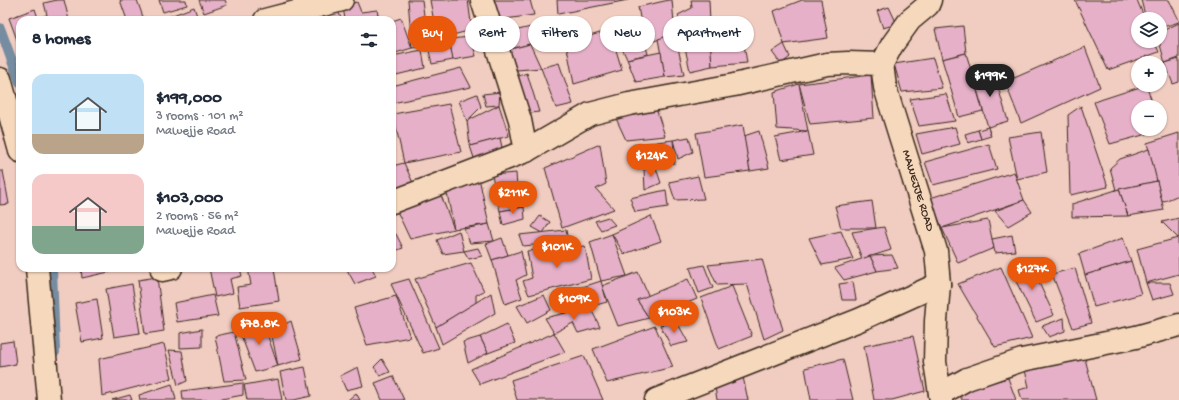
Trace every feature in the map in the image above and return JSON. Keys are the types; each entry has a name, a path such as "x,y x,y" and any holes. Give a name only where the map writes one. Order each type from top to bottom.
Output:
{"street":[{"path":"280,16 342,0"},
{"path":"482,0 520,120 526,151"},
{"path":"396,200 526,151 590,114 629,104 734,85 827,64 848,62 882,64 892,45 910,20 928,4 930,0"},
{"name":"MAWEJJE ROAD","path":"882,64 885,87 936,251 939,284 935,362 940,397"},
{"path":"0,79 16,137"},
{"path":"37,272 49,400"},
{"path":"656,400 859,320 939,284"},
{"path":"940,397 967,379 1022,360 1136,337 1179,325"}],"building":[{"path":"64,0 68,16 44,16 47,15 44,3"},
{"path":"120,0 137,0 143,16 126,16"},
{"path":"159,0 186,0 187,5 163,12"},
{"path":"199,0 225,0 227,5 204,13"},
{"path":"408,0 422,0 424,16 409,16"},
{"path":"430,0 468,0 470,16 465,16 465,32 457,34 457,16 433,16"},
{"path":"493,0 530,0 534,15 520,17 497,16"},
{"path":"557,0 628,0 558,14"},
{"path":"672,0 673,16 663,16 663,38 655,41 655,16 640,16 638,7"},
{"path":"691,0 709,0 710,16 678,16 692,8"},
{"path":"802,0 821,0 828,38 784,44 774,11"},
{"path":"1075,0 1137,0 1142,12 1131,12 1131,48 1157,48 1159,52 1148,56 1131,56 1131,62 1108,70"},
{"path":"1141,0 1169,0 1179,22 1167,26 1167,12 1144,12"},
{"path":"357,2 361,12 377,10 378,16 344,16 343,6"},
{"path":"194,7 197,16 170,16"},
{"path":"889,7 897,24 883,28 877,11"},
{"path":"35,9 37,16 16,16 16,37 9,18"},
{"path":"337,9 340,16 314,16"},
{"path":"401,18 408,37 408,49 396,53 396,20"},
{"path":"1179,23 1179,58 1167,62 1167,56 1163,56 1161,48 1167,48 1167,29"},
{"path":"963,26 966,53 942,59 935,29"},
{"path":"528,28 528,45 520,47 520,30"},
{"path":"600,33 600,52 617,52 622,70 574,84 568,52 592,52 592,35"},
{"path":"457,38 465,38 465,52 475,52 476,56 453,60 451,52 457,52"},
{"path":"663,38 663,52 679,52 684,75 665,77 658,39"},
{"path":"784,44 790,57 781,64 772,52"},
{"path":"528,45 528,52 534,52 541,68 517,70 508,52 520,52 520,47"},
{"path":"1085,47 1100,87 1021,123 1005,82"},
{"path":"412,52 422,52 425,68 396,75 396,55"},
{"path":"429,52 451,52 453,60 432,64"},
{"path":"624,52 647,52 648,54 627,59"},
{"path":"661,52 665,77 636,82 627,59"},
{"path":"686,52 711,52 712,66 690,71"},
{"path":"711,52 745,52 747,63 712,66"},
{"path":"966,53 983,111 959,117 942,59"},
{"path":"933,58 942,88 902,92 894,64"},
{"path":"1179,59 1179,82 1173,84 1167,68 1167,62"},
{"path":"559,63 573,104 556,108 541,68"},
{"path":"461,68 471,87 396,102 396,85"},
{"path":"993,70 1008,121 988,127 973,76"},
{"path":"527,73 539,112 523,114 513,78"},
{"path":"871,75 874,118 810,124 799,84"},
{"path":"799,84 808,131 777,129 774,92"},
{"path":"1131,90 1131,92 1149,92 1151,100 1131,100 1131,136 1140,136 1110,144 1094,102"},
{"path":"500,92 499,105 486,106 483,94"},
{"path":"477,94 481,107 467,121 459,101"},
{"path":"946,94 955,121 919,126 910,99"},
{"path":"449,104 461,152 404,163 396,127 396,113"},
{"path":"499,105 509,136 470,146 467,121"},
{"path":"655,105 665,136 626,140 613,112"},
{"path":"1081,106 1108,187 1070,195 1068,115"},
{"path":"743,125 750,171 704,177 696,133"},
{"path":"955,127 960,144 922,154 916,134"},
{"path":"988,127 991,136 981,139 978,130"},
{"path":"978,130 981,139 968,143 965,134"},
{"path":"759,131 769,168 750,171 744,136"},
{"path":"808,131 813,155 781,160 775,137"},
{"path":"1041,132 1047,172 1017,179 1008,137"},
{"path":"1179,133 1179,195 1162,202 1147,143"},
{"path":"689,137 693,152 678,159 673,140"},
{"path":"500,138 503,152 475,161 470,146"},
{"path":"673,140 675,163 633,168 633,145"},
{"path":"600,144 606,184 596,189 614,209 562,228 545,168"},
{"path":"989,144 997,169 933,185 925,162"},
{"path":"1149,149 1157,181 1116,190 1110,168 1120,159"},
{"path":"404,163 414,185 396,190 396,165"},
{"path":"656,168 661,183 645,190 644,169"},
{"path":"0,171 3,171 9,204 0,205"},
{"path":"1014,172 1024,200 942,228 930,198"},
{"path":"516,173 517,188 496,193 492,175"},
{"path":"698,176 704,199 675,200 669,182"},
{"path":"479,178 489,224 454,229 447,193"},
{"path":"1157,181 1164,210 1128,216 1119,189"},
{"path":"517,188 524,207 500,211 496,193"},
{"path":"1119,189 1128,216 1072,217 1072,204"},
{"path":"439,190 454,229 410,239 396,207"},
{"path":"666,190 668,207 635,212 630,198"},
{"path":"1024,200 1032,212 1008,226 995,211"},
{"path":"872,201 876,228 841,228 835,206"},
{"path":"524,207 525,219 503,225 500,211"},
{"path":"540,216 550,222 543,233 532,227"},
{"path":"651,216 661,241 624,254 612,234"},
{"path":"608,217 615,225 601,230 595,221"},
{"path":"1179,218 1179,237 1178,238 1162,222"},
{"path":"988,220 994,248 958,263 942,228"},
{"path":"489,224 494,241 470,243 464,229"},
{"path":"884,227 891,250 862,259 852,232"},
{"path":"566,230 568,242 523,246 519,235"},
{"path":"459,231 464,251 443,254 437,240"},
{"path":"841,231 853,259 822,265 809,238"},
{"path":"396,234 403,248 396,251"},
{"path":"612,234 627,276 601,281 590,242"},
{"path":"1012,235 1015,251 995,253 992,239"},
{"path":"502,238 508,255 492,260 486,244"},
{"path":"1123,238 1131,261 1085,275 1079,254"},
{"path":"1178,238 1179,274 1146,283 1137,249"},
{"path":"585,246 591,279 529,295 523,281 532,278 527,251"},
{"path":"478,248 482,256 469,259 464,251"},
{"path":"521,251 526,275 516,280 522,298 505,304 492,260"},
{"path":"892,255 898,268 877,271 870,256"},
{"path":"870,256 877,271 844,280 835,268"},
{"path":"1027,257 1054,315 1036,322 1011,271"},
{"path":"762,259 783,330 764,339 747,284 717,285 708,265"},
{"path":"1131,261 1141,294 1094,307 1085,275"},
{"path":"471,263 484,291 476,295 476,303 436,327 415,279"},
{"path":"704,265 713,288 699,293 690,268"},
{"path":"1001,267 1032,338 995,347 958,284"},
{"path":"1075,268 1091,323 1073,328 1052,274"},
{"path":"81,272 109,272 82,278"},
{"path":"210,272 241,272 242,276 230,279 233,293 215,297"},
{"path":"249,272 275,272 279,301 240,307 237,287 251,285"},
{"path":"348,272 374,272 376,276 355,284"},
{"path":"638,272 649,297 637,300 649,318 618,326 602,286"},
{"path":"157,277 164,331 145,334 138,280"},
{"path":"409,279 439,348 423,353 391,284"},
{"path":"688,279 697,299 649,318 637,300"},
{"path":"601,281 607,302 563,314 558,295"},
{"path":"853,282 856,300 842,300 839,284"},
{"path":"1146,283 1170,283 1174,294 1152,300"},
{"path":"132,284 140,333 114,337 106,289"},
{"path":"732,286 752,336 719,349 701,298"},
{"path":"491,293 495,313 442,344 436,327"},
{"path":"213,295 218,316 177,322 174,303"},
{"path":"544,295 551,310 527,323 517,306"},
{"path":"396,296 410,337 367,345 354,308"},
{"path":"97,299 103,338 82,342 75,303"},
{"path":"590,307 600,327 578,333 573,323 554,333 545,318"},
{"path":"1064,318 1065,331 1049,337 1042,326"},
{"path":"262,319 278,366 255,372 239,330"},
{"path":"291,321 302,359 278,366 271,331"},
{"path":"677,322 688,342 671,346 660,325"},
{"path":"507,324 515,343 488,353 480,337"},
{"path":"655,326 673,367 607,383 593,349"},
{"path":"202,329 202,347 180,348 180,333"},
{"path":"234,332 246,380 224,381 215,336"},
{"path":"554,333 565,352 480,384 471,369"},
{"path":"913,336 925,391 892,400 874,400 864,346"},
{"path":"480,337 488,353 468,363 463,342"},
{"path":"13,341 16,364 0,367 0,343"},
{"path":"164,344 172,378 102,396 99,359"},
{"path":"169,350 182,351 187,381 178,385"},
{"path":"1084,355 1096,400 1022,400 1019,390 1029,387 1025,370"},
{"path":"584,356 603,400 517,400 511,380"},
{"path":"382,359 390,372 380,376 374,367"},
{"path":"843,359 853,400 811,400 805,368"},
{"path":"305,367 311,396 294,400 286,400 280,372"},
{"path":"358,367 363,386 346,390 340,376"},
{"path":"393,376 404,400 382,400 375,383"},
{"path":"743,377 748,400 717,400 715,387"},
{"path":"1008,378 1016,400 962,400 958,391"},
{"path":"278,379 282,400 247,400 244,385"},
{"path":"243,383 243,395 216,400 183,400 182,391"},
{"path":"172,384 176,400 140,400 139,395"},
{"path":"356,393 360,400 348,400"},
{"path":"130,395 132,400 112,400"}],"waterway":[{"path":"0,28 16,72"},
{"path":"52,272 55,352"}]}
